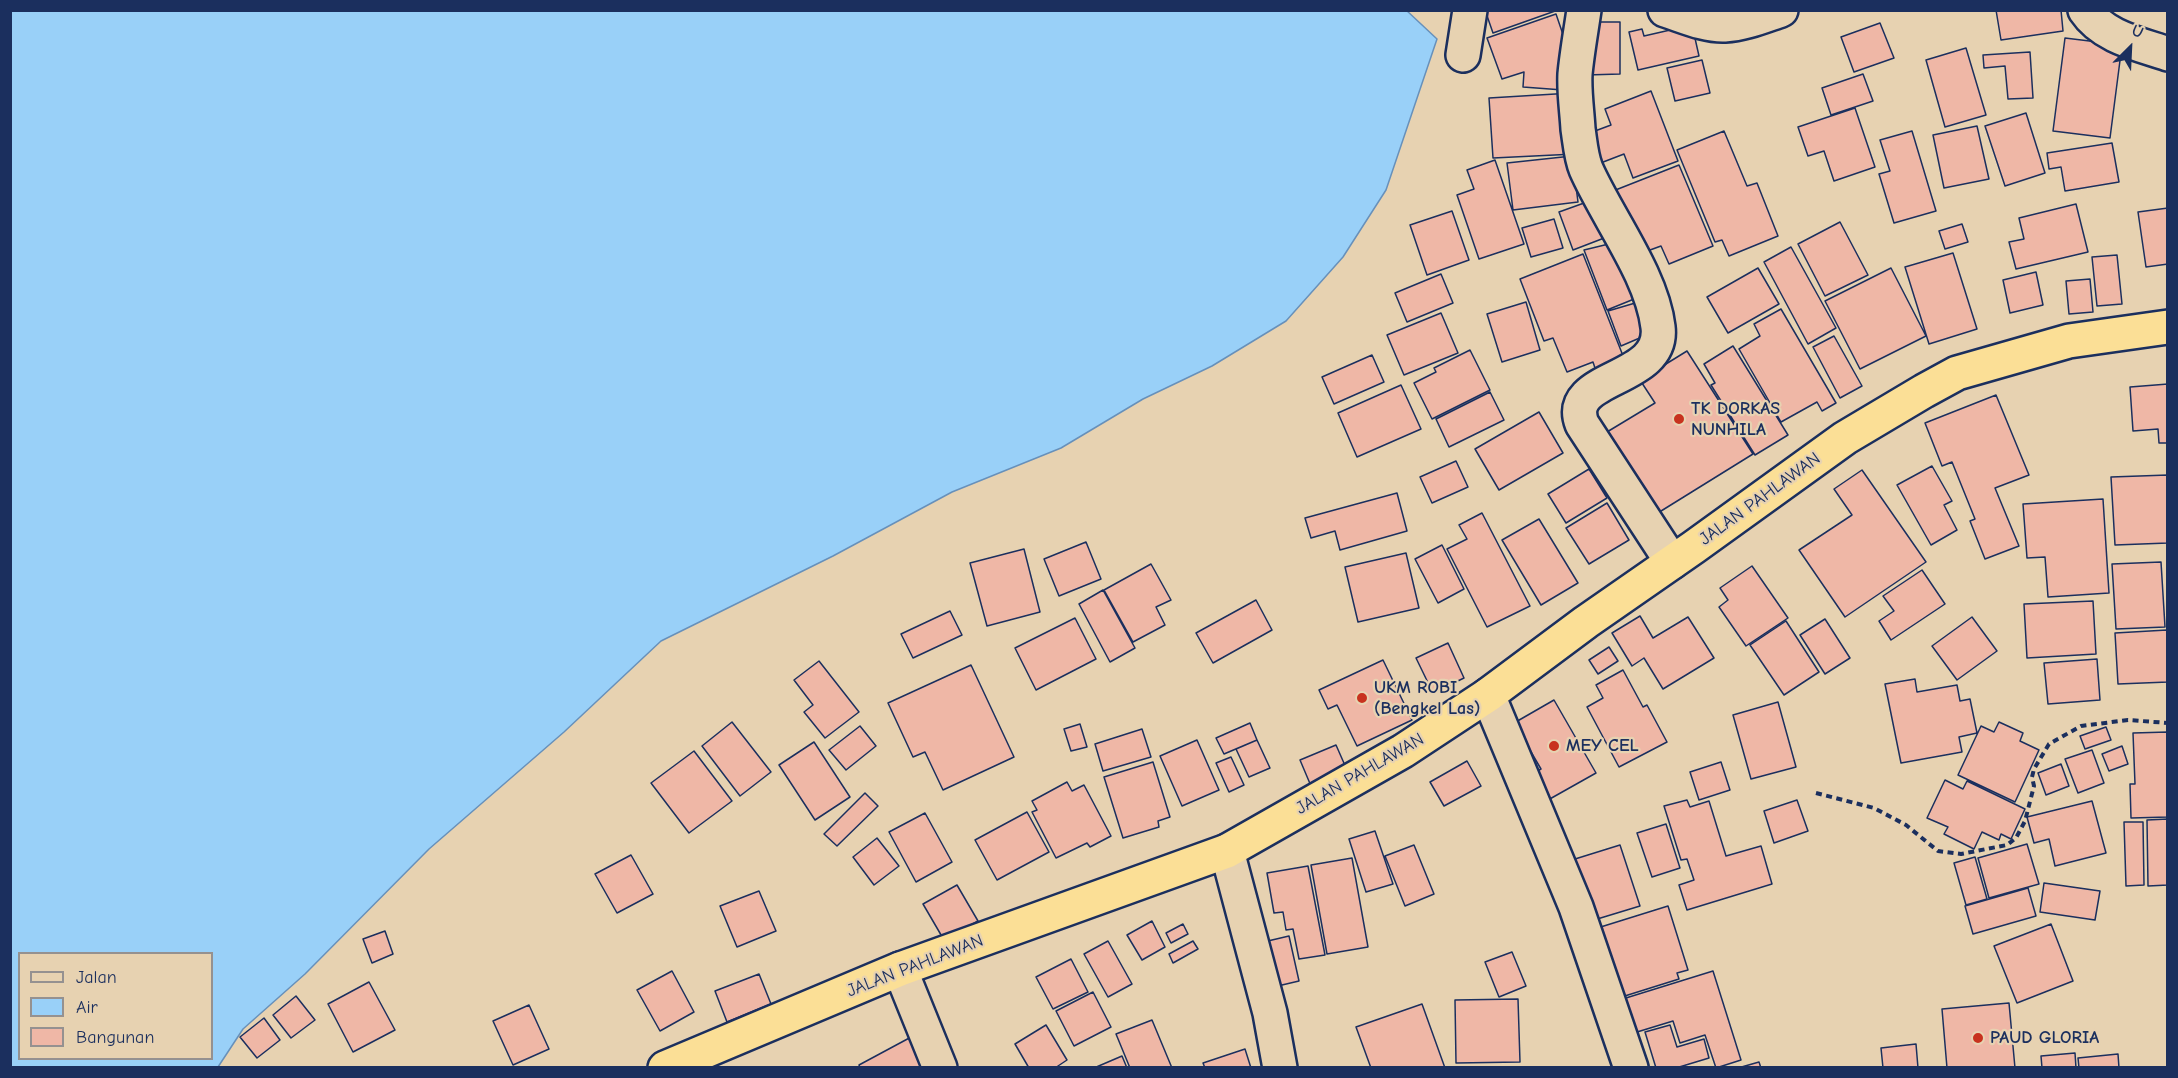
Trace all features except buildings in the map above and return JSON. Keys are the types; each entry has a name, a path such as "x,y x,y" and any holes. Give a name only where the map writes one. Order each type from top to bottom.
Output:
{"highway":[{"name":"JALAN PAHLAWAN","path":"665,1068 900,969 1227,851 1403,751 1488,695 1586,622 1845,438 1957,373 2069,341 2168,327"}],"street":[{"path":"1463,55 1470,10"},
{"path":"1584,10 1575,74 1582,157 1650,295 1658,328 1657,341 1652,353 1621,376 1584,397 1578,409 1582,424 1672,562"},
{"path":"1665,10 1708,23 1723,25 1736,24 1781,10"},
{"path":"2085,10 2089,16 2117,37 2168,54"},
{"path":"1488,695 1576,907 1631,1068"},
{"path":"1227,851 1270,1014 1280,1068"},
{"path":"900,969 940,1068"}],"path":[{"path":"1816,793 1874,808 1905,825 1938,851 1961,854 2007,845 2016,838 2025,821 2034,786 2032,777 2034,770 2049,744 2081,726 2128,720 2168,723"}],"water":[{"path":"1406,10 1437,39 1386,190 1343,257 1286,321 1212,366 1143,399 1061,448 952,492 833,556 661,641 564,732 429,849 305,974 243,1029 218,1067 11,1067 11,11"}],"place":[{"name":"TK DORKAS NUNHILA","path":"1679,419"},
{"name":"UKM ROBI (Bengkel Las)","path":"1362,698"},
{"name":"MEY CEL","path":"1554,746"},
{"name":"PAUD GLORIA","path":"1978,1038"}]}
